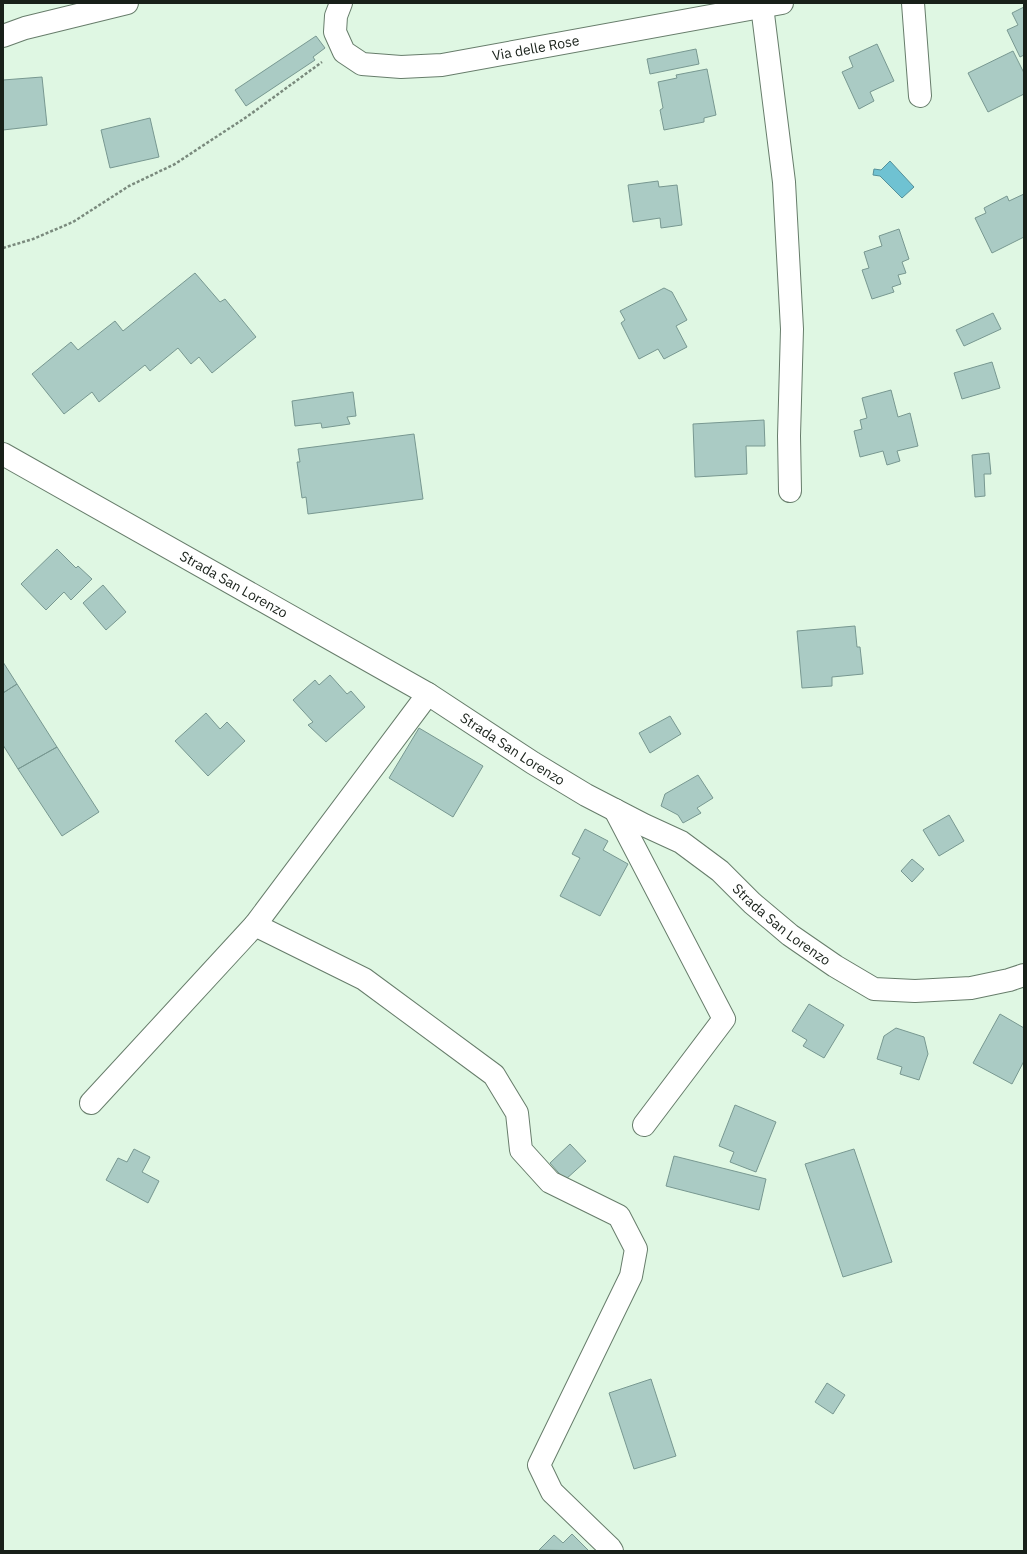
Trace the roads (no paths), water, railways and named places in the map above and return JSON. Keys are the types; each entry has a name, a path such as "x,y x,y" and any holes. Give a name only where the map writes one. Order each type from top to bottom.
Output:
{"street":[{"path":"3,36 25,28 127,3"},
{"name":"Via delle Rose","path":"341,3 336,16 335,32 344,52 362,64 401,67 442,66 772,5"},
{"path":"913,3 920,96"},
{"path":"772,5 792,329 789,436 790,491"},
{"name":"Strada San Lorenzo","path":"3,454 428,694 533,763 586,795 681,842 720,870 752,903 790,935 835,966 874,989 915,991 971,988 1019,982"},
{"path":"91,1103 255,925 428,694"},
{"path":"615,810 724,1019 644,1125"},
{"path":"255,925 364,979 494,1075 517,1113 521,1150 550,1182 619,1216 636,1249 631,1276 539,1465 552,1492 612,1551"}],"water":[{"path":"890,161 914,187 902,198 880,176 873,175 874,169 881,170"}]}
